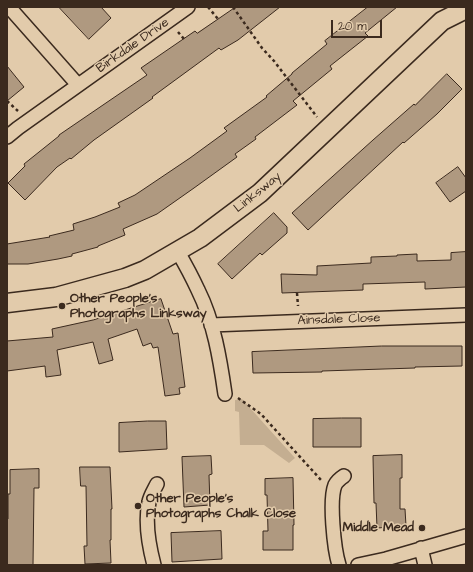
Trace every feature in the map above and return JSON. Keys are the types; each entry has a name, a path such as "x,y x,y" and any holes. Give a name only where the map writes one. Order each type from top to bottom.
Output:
{"street":[{"path":"9,7 78,85"},
{"name":"Birkdale Drive","path":"7,137 188,7"},
{"name":"Linksway","path":"7,303 56,297 116,281 145,270 200,238 260,193 442,21 466,9"},
{"path":"178,252 199,291 211,325 231,396"},
{"name":"Ainsdale Close","path":"211,325 466,315"},
{"path":"339,565 336,556 333,494 336,484 344,476"},
{"path":"154,565 151,553 148,518 149,500 156,484"},
{"path":"358,565 386,559 466,536"},
{"path":"421,548 425,565"}],"path":[{"path":"208,7 218,19"},
{"path":"233,7 262,48 328,129"},
{"path":"176,28 184,39"},
{"path":"7,101 20,113"},
{"path":"297,293 298,311"},
{"path":"231,396 261,414 333,494"}],"shaded area":[{"path":"242,399 295,458 289,463 264,445 240,445 239,412 235,411 235,400"}],"building":[{"path":"59,7 101,7 111,18 89,39"},
{"path":"236,7 280,7 238,40 221,50 219,48 94,140 71,159 70,158 57,167 25,200 8,183 25,166 24,164 59,135 147,75 141,68 195,31 197,33"},
{"path":"368,7 397,7 365,33 368,36 330,66 332,69 293,101 297,105 255,137 256,139 235,154 237,157 194,188 157,214 123,229 125,235 98,247 58,259 28,264 7,264 7,244 50,237 49,236 74,230 73,224 120,207 118,203 135,195 190,158 227,131 224,128 267,97 266,96 292,73 327,44 325,41"},
{"path":"7,66 24,87 7,101"},
{"path":"447,74 462,89 437,114 404,143 403,142 308,230 292,213 414,104 415,105"},
{"path":"458,167 466,178 466,191 450,202 436,183"},
{"path":"274,213 287,227 287,233 262,255 260,253 232,279 218,264"},
{"path":"466,252 466,287 425,289 425,282 363,284 363,290 282,293 281,274 317,275 317,266 371,263 371,257 417,254 417,261 451,260 451,253"},
{"path":"161,299 173,334 178,333 185,387 179,388 180,394 165,396 158,347 153,348 151,343 143,346 137,329 108,339 113,360 99,364 93,342 57,350 61,375 46,377 45,366 7,371 7,341 53,337 52,329 93,320"},
{"path":"382,346 462,346 462,366 322,372 253,373 252,352"},
{"path":"361,418 361,447 313,447 313,419"},
{"path":"166,421 167,449 119,452 119,423"},
{"path":"402,455 400,509 405,509 406,526 377,528 376,503 374,503 373,456"},
{"path":"211,456 212,474 209,475 210,505 184,507 182,457"},
{"path":"80,467 110,467 112,509 110,540 111,563 85,564 84,546 87,546 86,486 81,486"},
{"path":"39,469 39,488 34,488 33,565 7,565 7,519 8,494 10,494 10,470"},
{"path":"293,478 293,550 263,550 263,531 268,531 265,479"},
{"path":"221,531 222,559 172,562 171,533"}],"place":[{"name":"Other People's Photographs Linksway","path":"62,306"},
{"name":"Other People's Photographs Chalk Close","path":"138,506"},
{"name":"Middle Mead","path":"422,528"}]}
